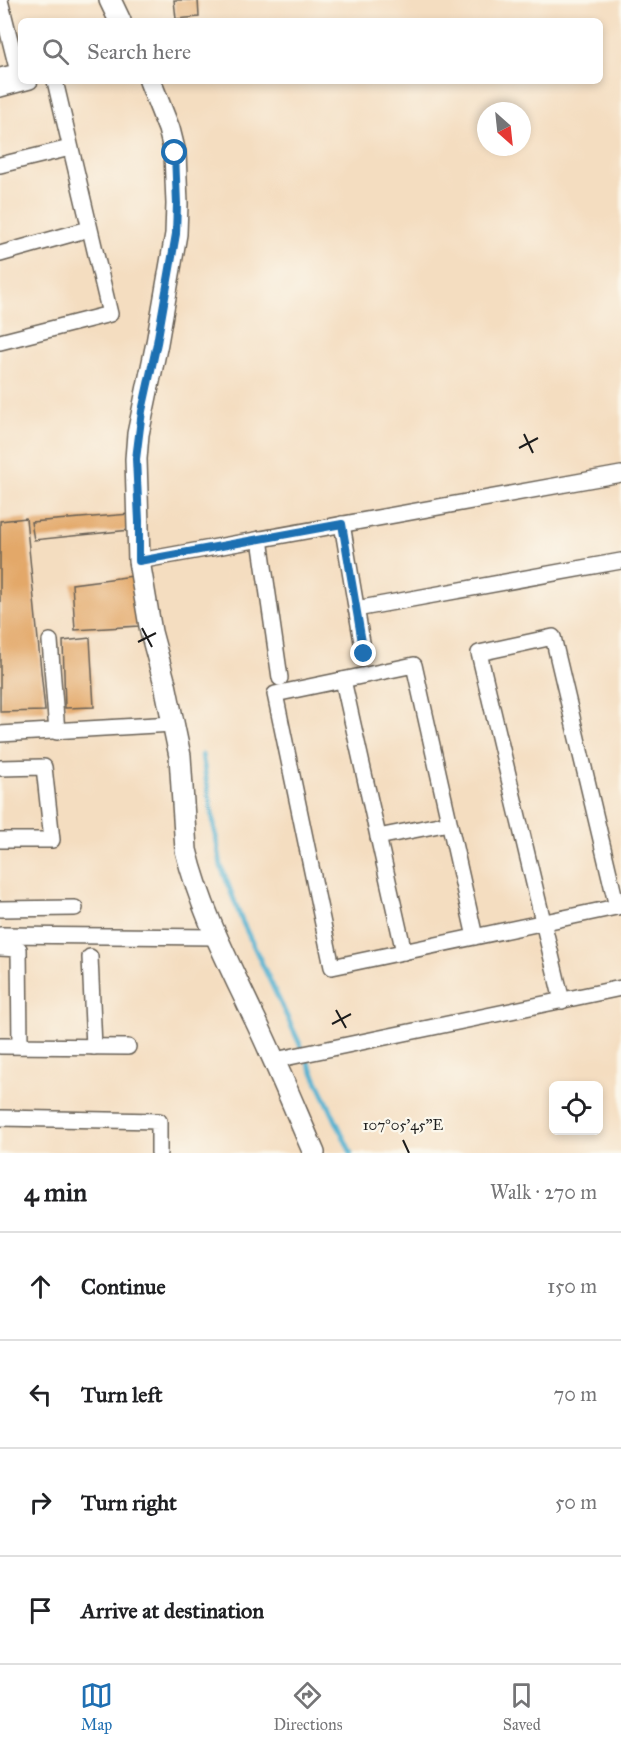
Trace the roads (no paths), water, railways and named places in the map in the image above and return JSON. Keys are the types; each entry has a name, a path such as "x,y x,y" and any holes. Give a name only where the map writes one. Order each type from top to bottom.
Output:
{"street":[{"path":"0,0 18,58"},
{"path":"110,0 119,18"},
{"path":"0,76 18,74"},
{"path":"0,89 18,77"},
{"path":"0,342 110,314 56,84"},
{"path":"151,84 169,129 175,153 177,204 176,234 138,434 136,459 139,561 151,632 180,756 186,850 217,937 275,1060 314,1153"},
{"path":"0,165 70,148"},
{"path":"0,254 89,229"},
{"path":"139,561 621,474"},
{"path":"342,524 364,654"},
{"path":"260,539 280,678"},
{"path":"356,609 621,561"},
{"path":"475,937 414,665 275,694 332,967 475,937 544,922 619,906 553,637 479,653 544,922 562,1000"},
{"path":"50,641 57,732"},
{"path":"343,680 404,952"},
{"path":"0,734 173,724"},
{"path":"0,768 44,767 52,840 0,840"},
{"path":"378,837 449,823"},
{"path":"0,909 75,908"},
{"path":"0,935 217,937"},
{"path":"0,948 19,949 20,1046"},
{"path":"90,957 94,1047"},
{"path":"275,1060 621,988"},
{"path":"0,1046 128,1047"},
{"path":"0,1119 159,1122 159,1153"}],"waterway":[{"path":"202,755 221,866 242,921 351,1153"}]}
